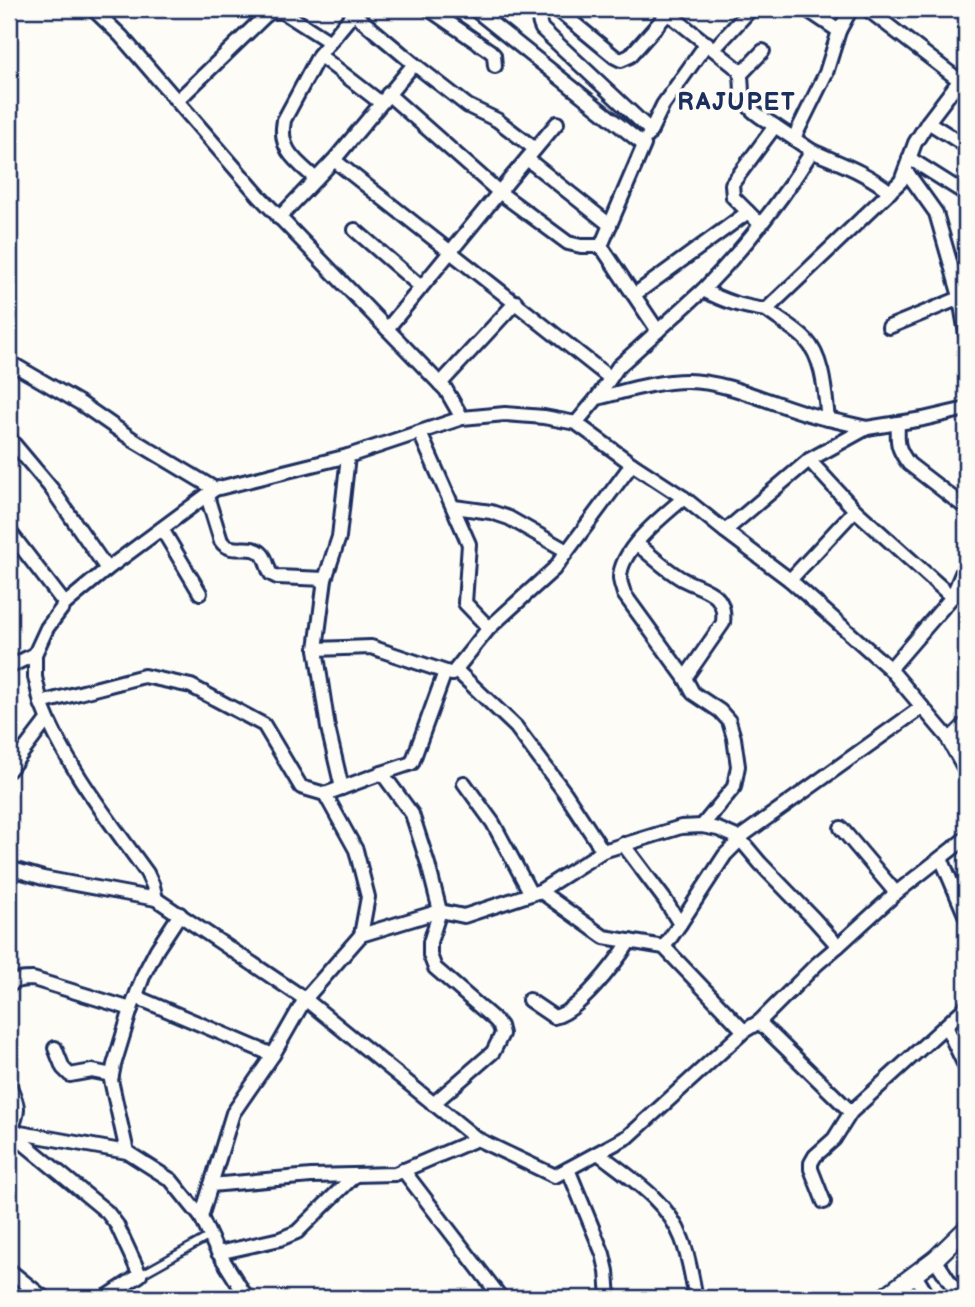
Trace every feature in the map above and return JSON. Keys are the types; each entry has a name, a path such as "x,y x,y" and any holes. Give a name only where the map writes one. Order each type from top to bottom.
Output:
{"street":[{"path":"93,9 121,36 279,218 440,384 454,401 462,418"},
{"path":"429,9 490,51 495,66"},
{"path":"474,9 644,145"},
{"path":"544,9 539,17 542,29 651,131"},
{"path":"557,9 621,60 630,56 665,11 738,69 748,107 812,151 857,172 890,192"},
{"path":"601,246 663,105 711,46 751,9"},
{"path":"806,9 839,31"},
{"path":"794,138 826,73 839,31 851,9"},
{"path":"766,310 901,181 915,143 963,76 867,9"},
{"path":"316,179 288,153 282,130 284,120 319,55 355,11 414,64 468,106 497,120 610,225"},
{"path":"177,101 271,12 283,12 330,42"},
{"path":"741,74 763,51"},
{"path":"319,55 385,98 499,192 568,243 601,246"},
{"path":"279,218 334,160 414,64"},
{"path":"928,122 966,146"},
{"path":"387,329 557,123"},
{"path":"761,225 733,197 732,184 775,126"},
{"path":"576,423 618,367 722,271 790,187 812,151"},
{"path":"909,158 966,194"},
{"path":"334,160 610,377"},
{"path":"906,171 936,213 960,298 966,334"},
{"path":"634,295 748,212"},
{"path":"355,230 421,287"},
{"path":"601,246 658,331"},
{"path":"703,290 725,302 766,310 806,340 815,353 824,382 828,419"},
{"path":"889,327 960,298"},
{"path":"440,384 516,302"},
{"path":"9,362 80,403 211,493 221,541 225,547 260,551 268,570 277,577 325,579"},
{"path":"597,398 658,384 687,381 715,384 765,399 805,415 867,428"},
{"path":"725,531 809,460 867,428 966,409"},
{"path":"156,899 147,873 78,776 47,720 35,677 35,654 47,628 65,604 107,569 211,493 348,456 462,418 505,414 576,423 684,498 790,580 890,669 951,741 966,768"},
{"path":"898,423 898,447 903,457 966,508"},
{"path":"420,433 469,544 466,603 489,628"},
{"path":"9,438 51,488 107,569"},
{"path":"342,788 328,728 316,649 325,579 339,537 348,456"},
{"path":"809,460 855,510 952,597"},
{"path":"41,703 144,676 191,686 264,725 301,787 326,794 412,764 451,671 489,628 554,569 632,464"},
{"path":"684,498 653,525 628,554 620,578 624,594 693,693 720,711 729,721 738,766 734,788 702,826"},
{"path":"454,507 491,512 509,519 567,551"},
{"path":"790,580 855,510"},
{"path":"162,529 200,593"},
{"path":"9,531 65,604"},
{"path":"637,544 681,579 704,587 722,604 723,623 685,678"},
{"path":"890,669 952,597 966,564"},
{"path":"316,649 370,647 451,671 516,727 565,793 603,851"},
{"path":"9,667 35,654"},
{"path":"664,947 725,855 739,839 922,707"},
{"path":"9,769 47,720"},
{"path":"951,741 966,726"},
{"path":"382,773 412,814 428,864 440,911 430,942 430,955 435,968 495,1020 502,1034 493,1052 433,1104"},
{"path":"464,783 536,893 604,937 664,947 744,1031"},
{"path":"201,1217 233,1113 273,1055 306,999 362,934 368,897 356,850 326,794"},
{"path":"362,934 440,911 464,916 536,893 603,851 681,827 702,826 718,829 739,839 838,946"},
{"path":"841,828 896,893"},
{"path":"9,868 43,878 156,899 306,999 477,1139 555,1176 629,1136 744,1031 759,1022 817,964 896,893 966,838"},
{"path":"622,844 680,924"},
{"path":"941,858 966,917"},
{"path":"127,1152 111,1080 114,1065 144,974 180,914"},
{"path":"529,1000 554,1017 562,1015 610,970 630,941"},
{"path":"9,986 22,979 33,979 133,1003 273,1055"},
{"path":"824,1202 811,1170 811,1163 816,1156 834,1139 851,1112 966,1007"},
{"path":"759,1022 851,1112"},
{"path":"946,1026 966,1068"},
{"path":"55,1048 63,1068 70,1075 92,1071 112,1075"},
{"path":"9,1085 18,1112 9,1132"},
{"path":"9,1132 127,1152 171,1180 201,1217 218,1253 247,1298"},
{"path":"9,1132 107,1212 117,1225 139,1275 105,1298"},
{"path":"211,1185 311,1176 395,1174 477,1139"},
{"path":"598,1153 653,1195 669,1216 682,1238 696,1298"},
{"path":"568,1169 603,1254 609,1298"},
{"path":"403,1170 502,1298"},
{"path":"218,1253 280,1239 297,1231 355,1175"},
{"path":"883,1298 935,1259 966,1228"},
{"path":"935,1259 960,1298"},
{"path":"9,1270 44,1298"},
{"path":"915,1275 929,1298"}],"lane":[{"path":"139,1275 210,1236"},
{"path":"11,1298 30,1287"}],"district":[{"name":"RAJUPET","path":"737,102"}]}
